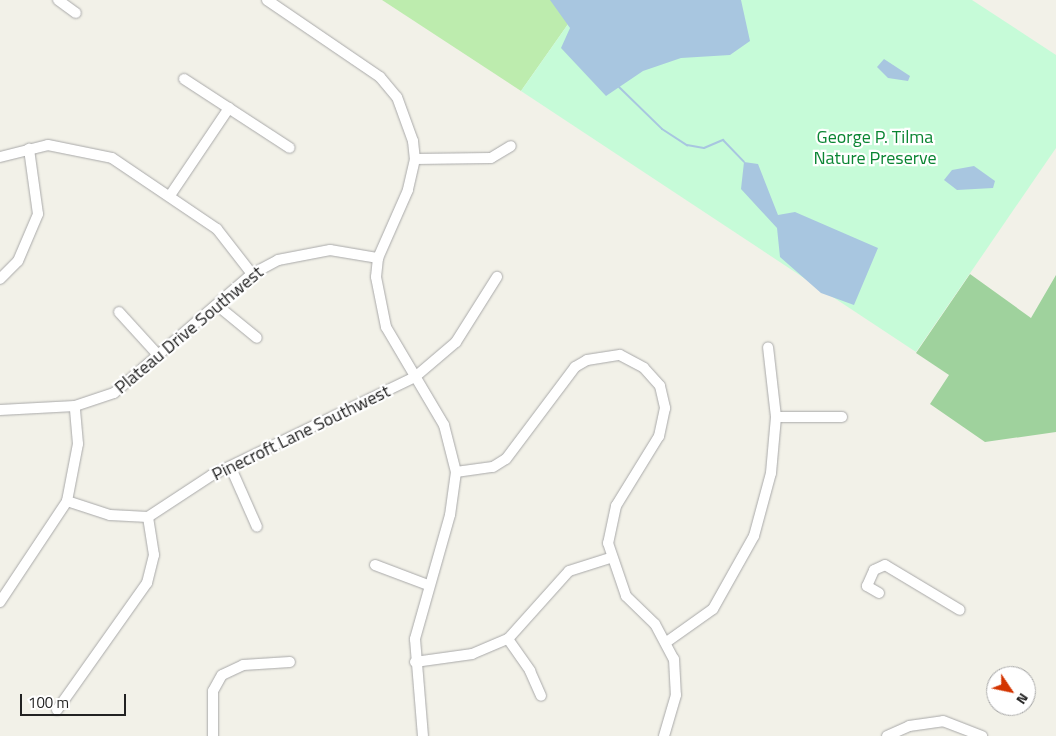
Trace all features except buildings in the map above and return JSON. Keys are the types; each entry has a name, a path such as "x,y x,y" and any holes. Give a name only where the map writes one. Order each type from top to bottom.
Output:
{"street":[{"path":"58,0 76,13"},
{"path":"267,0 380,77 407,120 415,158 408,190 378,258 381,315 444,425 456,472 450,515 428,585 415,662 423,736"},
{"path":"184,79 290,148"},
{"path":"171,194 229,108"},
{"path":"0,157 29,149 68,146 112,158 171,194 217,228 252,274"},
{"path":"415,158 491,158 511,146"},
{"path":"0,279 25,249 38,214 29,149"},
{"name":"Plateau Drive Southwest","path":"0,410 75,406 114,393 218,306 252,274 308,251 378,258"},
{"name":"Pinecroft Lane Southwest","path":"148,517 212,475 231,468 416,377 456,342 497,277"},
{"path":"218,306 257,338"},
{"path":"119,312 159,356"},
{"path":"668,641 713,609 743,562 771,473 776,417 768,347"},
{"path":"456,472 493,467 506,459 575,368 587,360 608,354 633,360 660,386 664,418 655,445 616,506 610,558 626,596 668,641 676,695 664,736"},
{"path":"0,602 67,501 78,444 75,406"},
{"path":"776,417 842,417"},
{"path":"231,468 257,527"},
{"path":"57,710 147,583 154,555 148,517 110,515 67,501"},
{"path":"415,662 472,654 508,640 569,571 610,558"},
{"path":"375,565 428,585"},
{"path":"879,593 867,586 874,570 885,565 960,610"},
{"path":"508,640 530,671 541,696"},
{"path":"213,736 213,691 222,675 243,665 290,662"},
{"path":"887,736 909,726 943,721 982,736"}],"green space":[{"path":"382,0 585,0 521,91"},
{"name":"George P. Tilma Nature Preserve","path":"585,0 972,0 1056,55 1056,148 916,352 521,91"},
{"path":"970,274 1031,318 1056,275 1056,432 985,442 930,404 949,375 916,353"}],"water":[{"path":"550,0 741,0 750,41 730,55 681,58 643,71 606,96 561,48 570,28"},
{"path":"884,59 910,76 908,81 888,78 877,67"},
{"path":"744,162 758,164 778,215 795,212 878,248 854,305 821,293 780,257 777,228 741,189"},
{"path":"974,166 995,181 993,188 957,190 944,180 952,170"}],"waterway":[{"path":"619,87 662,129 687,145 704,148 723,140 744,162"}]}
